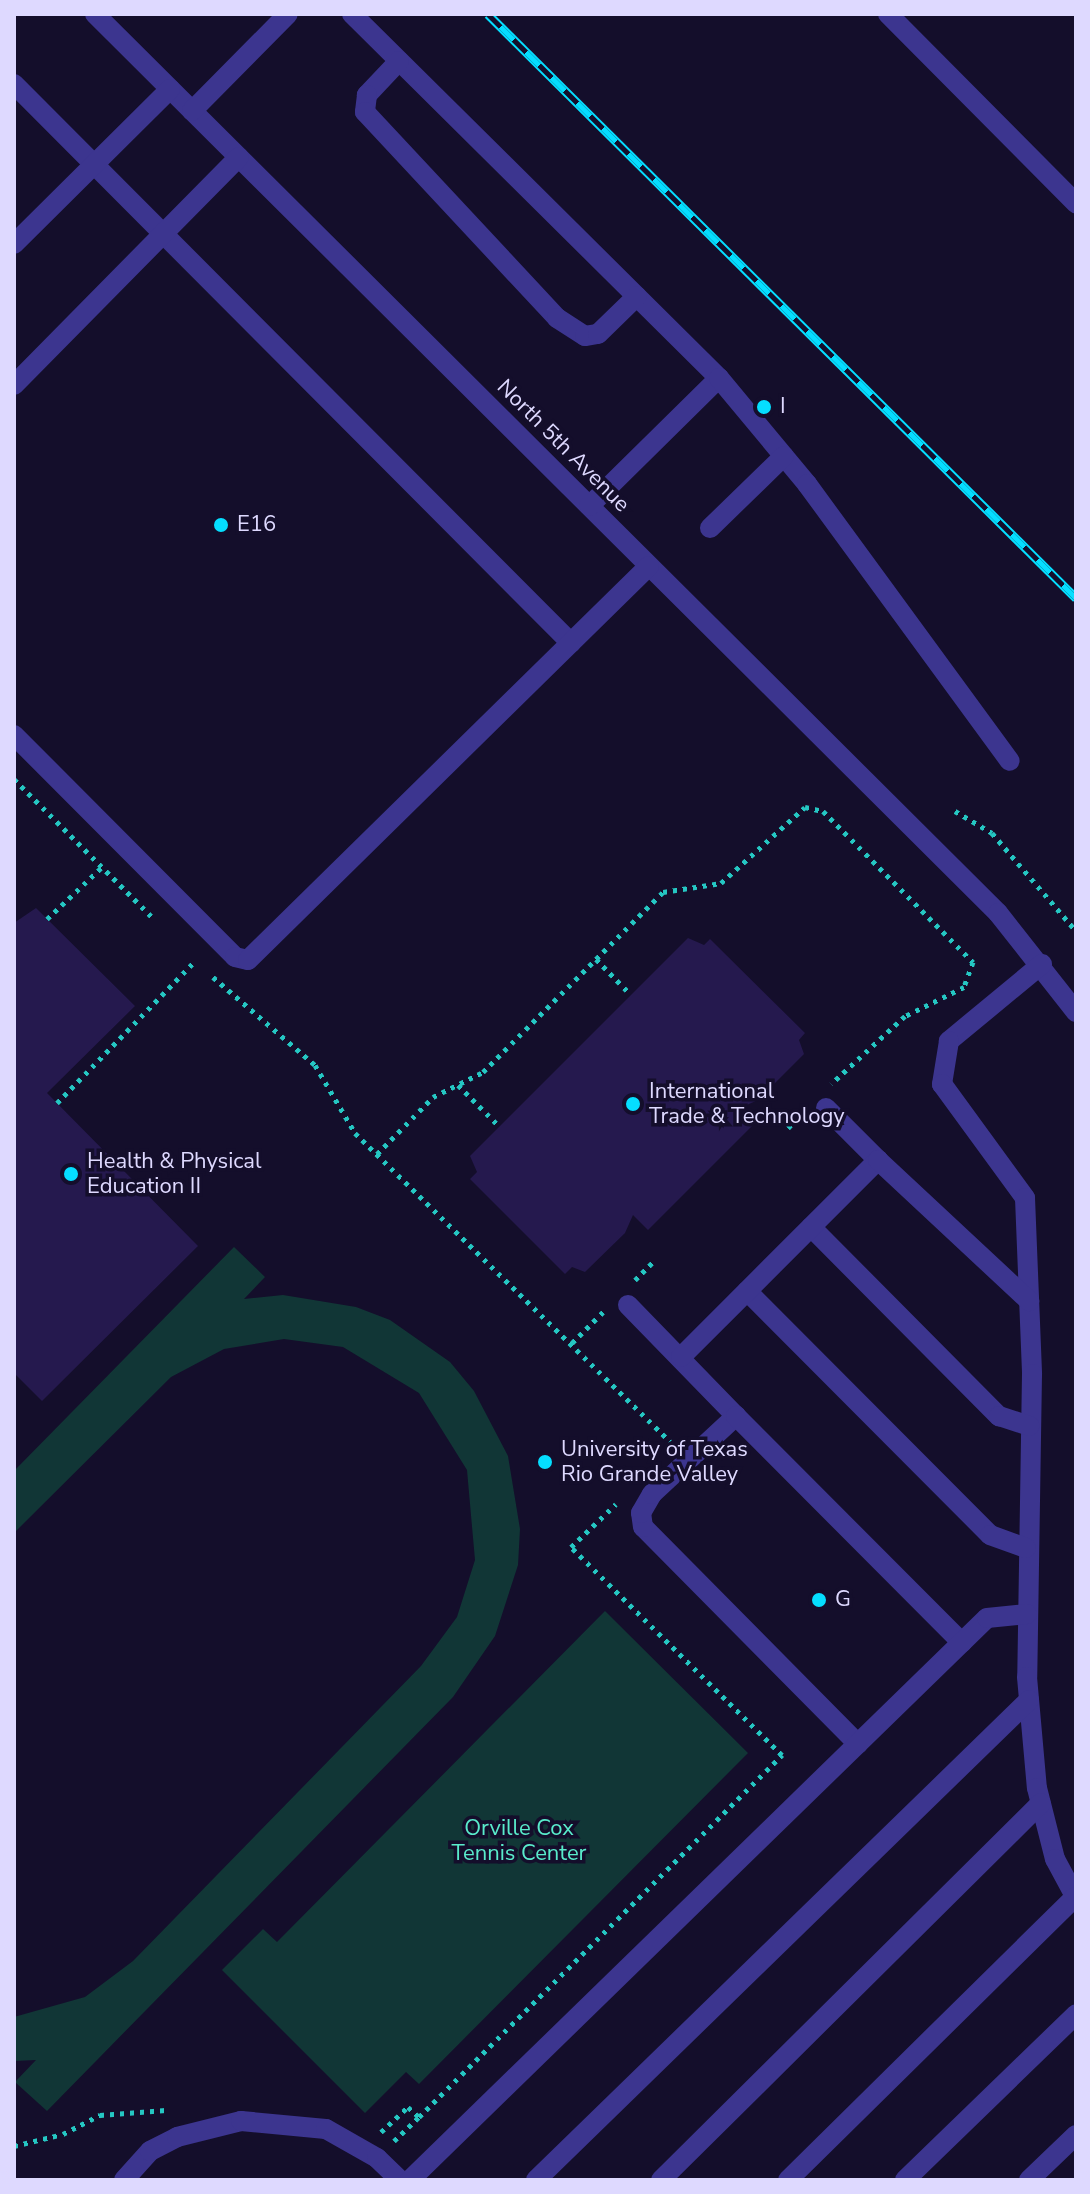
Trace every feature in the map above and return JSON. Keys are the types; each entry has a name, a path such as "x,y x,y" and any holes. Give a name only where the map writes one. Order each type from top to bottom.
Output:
{"street":[{"name":"North 5th Avenue","path":"95,14 998,913 1042,964 1076,1012"},
{"path":"192,111 288,14"},
{"path":"352,14 719,378 784,456 1010,761"},
{"path":"888,14 1076,203"},
{"path":"399,61 367,95 365,112 557,318 585,336 598,334 637,296"},
{"path":"14,84 571,643"},
{"path":"14,244 170,89"},
{"path":"14,385 239,157"},
{"path":"589,506 719,378"},
{"path":"710,528 784,456"},
{"path":"14,735 235,957 248,960 649,566"},
{"path":"788,2180 1076,1898 1055,1859 1041,1803 1029,1700 1026,1548 1029,1301 1021,1187 942,1084 949,1041 1042,964"},
{"path":"818,1103 1029,1301"},
{"path":"681,1357 878,1160"},
{"path":"811,1227 999,1416 1029,1426"},
{"path":"747,1291 990,1535 1026,1548"},
{"path":"628,1305 962,1643"},
{"path":"736,1416 652,1494 641,1513 643,1527 858,1744"},
{"path":"410,2180 987,1618 1027,1614"},
{"path":"536,2180 1029,1700"},
{"path":"661,2180 1041,1803"},
{"path":"905,2180 1076,2014"},
{"path":"124,2180 150,2151 177,2137 241,2121 326,2129 377,2158 400,2180"},
{"path":"1029,2180 1076,2135"}],"path":[{"path":"14,779 165,929"},
{"path":"377,1154 433,1097 483,1072 663,892 721,883 805,807 823,811 973,962 964,987 894,1024 818,1103 788,1128"},
{"path":"955,811 992,833 1076,931"},
{"path":"47,919 102,867"},
{"path":"186,950 315,1065 355,1133 675,1446 665,1456"},
{"path":"596,959 631,995"},
{"path":"57,1103 196,960"},
{"path":"458,1085 500,1127"},
{"path":"391,2143 782,1755 571,1547 623,1497"},
{"path":"381,2131 408,2107 419,2117"}],"green space":[{"path":"234,1247 265,1277 244,1299 283,1295 356,1307 390,1320 450,1362 474,1391 508,1456 520,1529 518,1565 495,1636 453,1697 47,2111 15,2082 36,2060 14,2061 14,2017 85,1997 133,1961 421,1666 457,1617 475,1560 467,1470 419,1393 343,1347 284,1339 224,1349 171,1377 14,1533 14,1471"},
{"name":"Orville Cox Tennis Center","path":"605,1611 748,1753 419,2084 406,2072 365,2113 222,1970 263,1929 277,1942"}],"building":[{"name":"Health & Physical Education II","path":"36,908 135,1006 47,1093 198,1246 42,1401 14,1373 14,923"},
{"name":"International Trade & Technology","path":"688,938 704,945 710,939 805,1033 799,1040 804,1054 758,1100 740,1108 755,1123 648,1230 633,1215 625,1233 585,1272 572,1267 565,1274 470,1179 477,1172 470,1156"}],"railway":[{"path":"488,14 1076,598"}],"place":[{"name":"I","path":"764,407"},
{"name":"E16","path":"221,525"},
{"name":"International Trade & Technology","path":"633,1104"},
{"name":"Health & Physical Education II","path":"71,1174"},
{"name":"University of Texas Rio Grande Valley","path":"545,1462"},
{"name":"G","path":"819,1600"}]}
